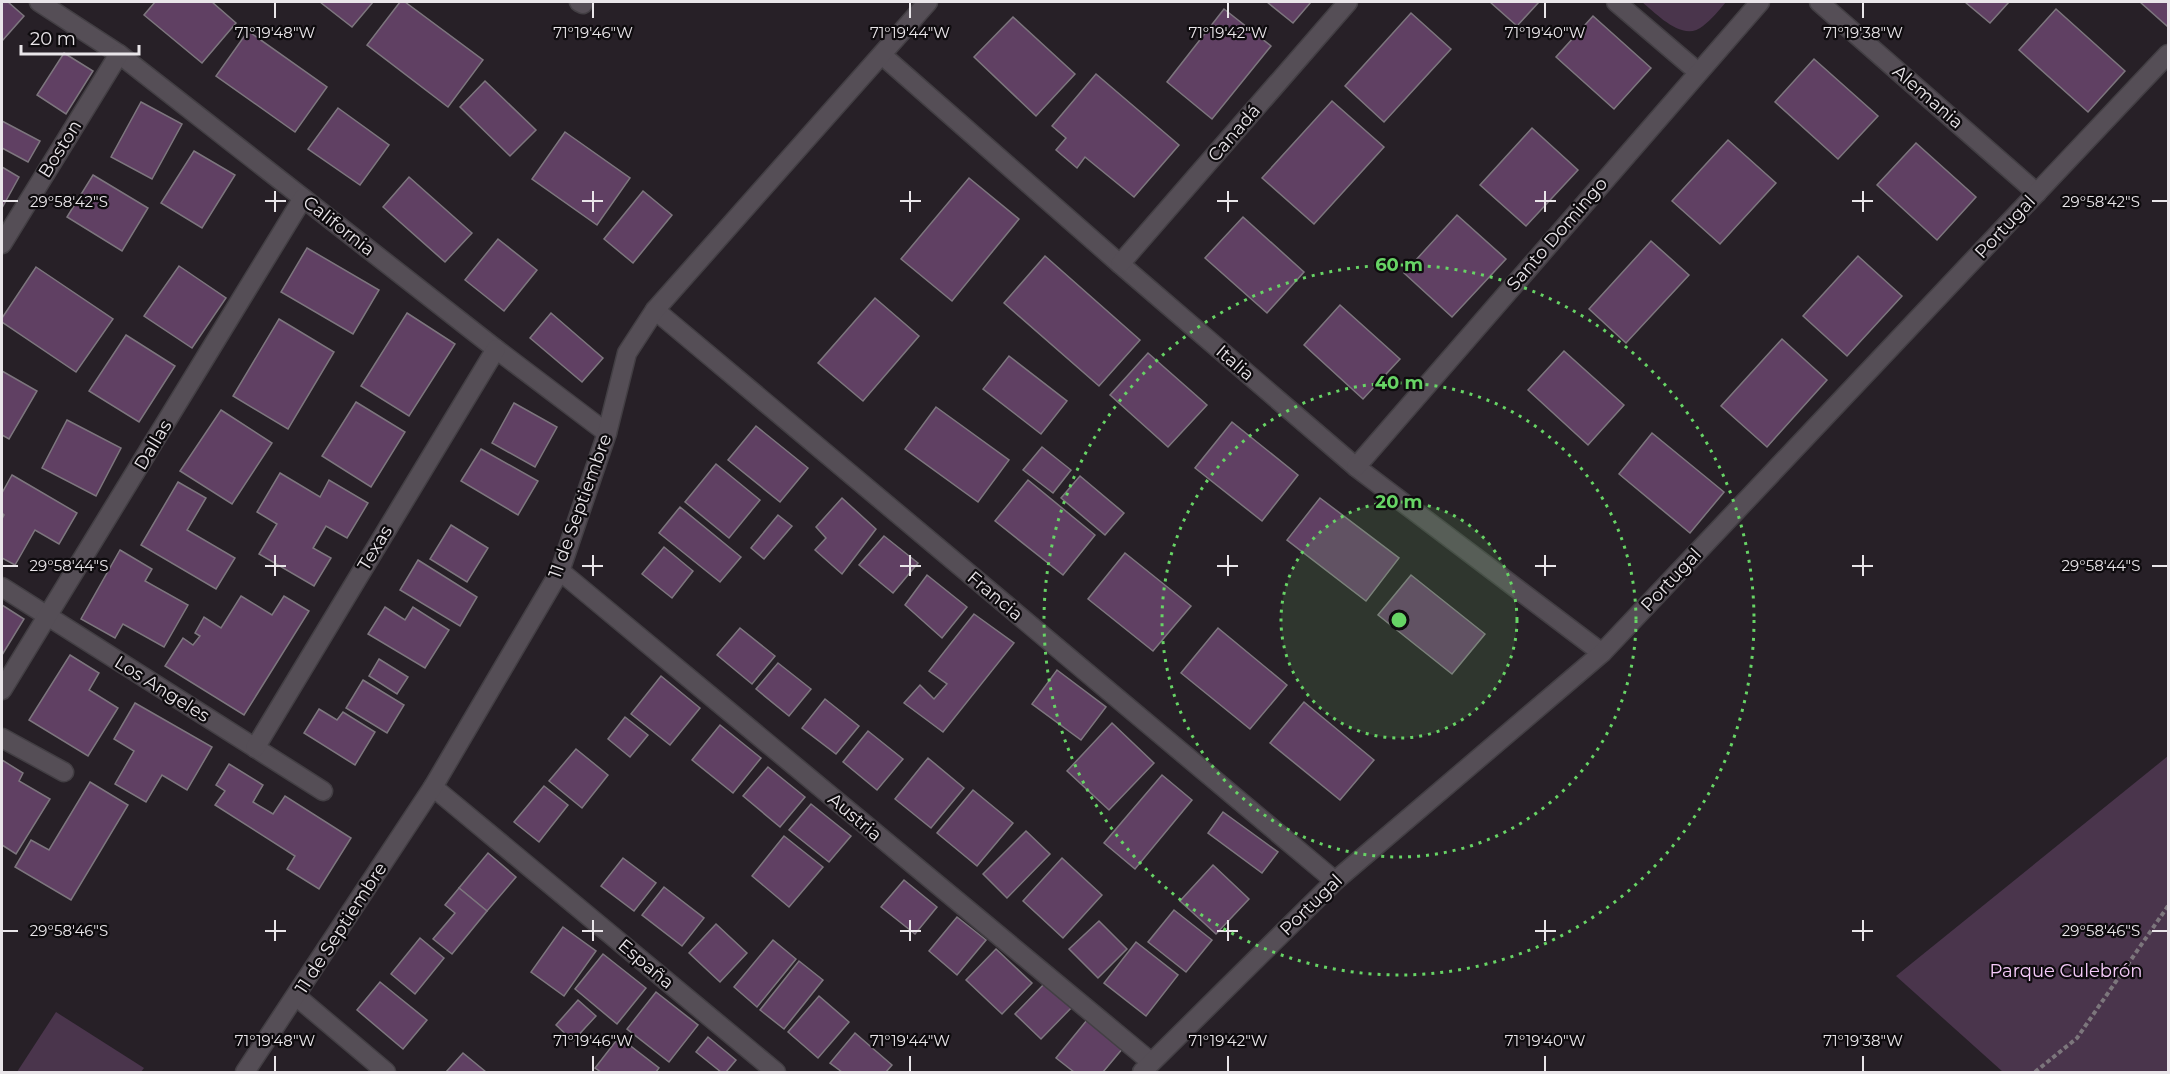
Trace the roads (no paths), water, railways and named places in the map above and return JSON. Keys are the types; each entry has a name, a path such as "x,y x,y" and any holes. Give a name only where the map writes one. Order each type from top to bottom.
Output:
{"street":[{"name":"California","path":"39,2 119,54 607,434"},
{"name":"11 de Septiembre","path":"245,1072 433,787 560,571 607,434 627,353 655,310 928,2"},
{"name":"Canadá","path":"1120,264 1348,2"},
{"path":"1616,2 1698,72"},
{"name":"Santo Domingo","path":"1356,467 1760,2"},
{"name":"Alemania","path":"1819,2 2037,193"},
{"name":"Boston","path":"2,244 119,54"},
{"name":"Portugal","path":"1147,1067 1335,881 1602,653 2169,54"},
{"name":"Italia","path":"882,55 1356,467 1602,653"},
{"name":"Dallas","path":"2,690 303,198"},
{"name":"Francia","path":"655,310 1335,881"},
{"name":"Texas","path":"255,748 496,349"},
{"name":"Austria","path":"560,571 1147,1067"},
{"name":"Los Angeles","path":"2,587 323,791"},
{"path":"2,738 64,772"},
{"name":"España","path":"433,787 776,1072"},
{"path":"296,996 386,1072"}],"park label":[{"name":"Parque Culebrón","path":"2066,971"}]}
